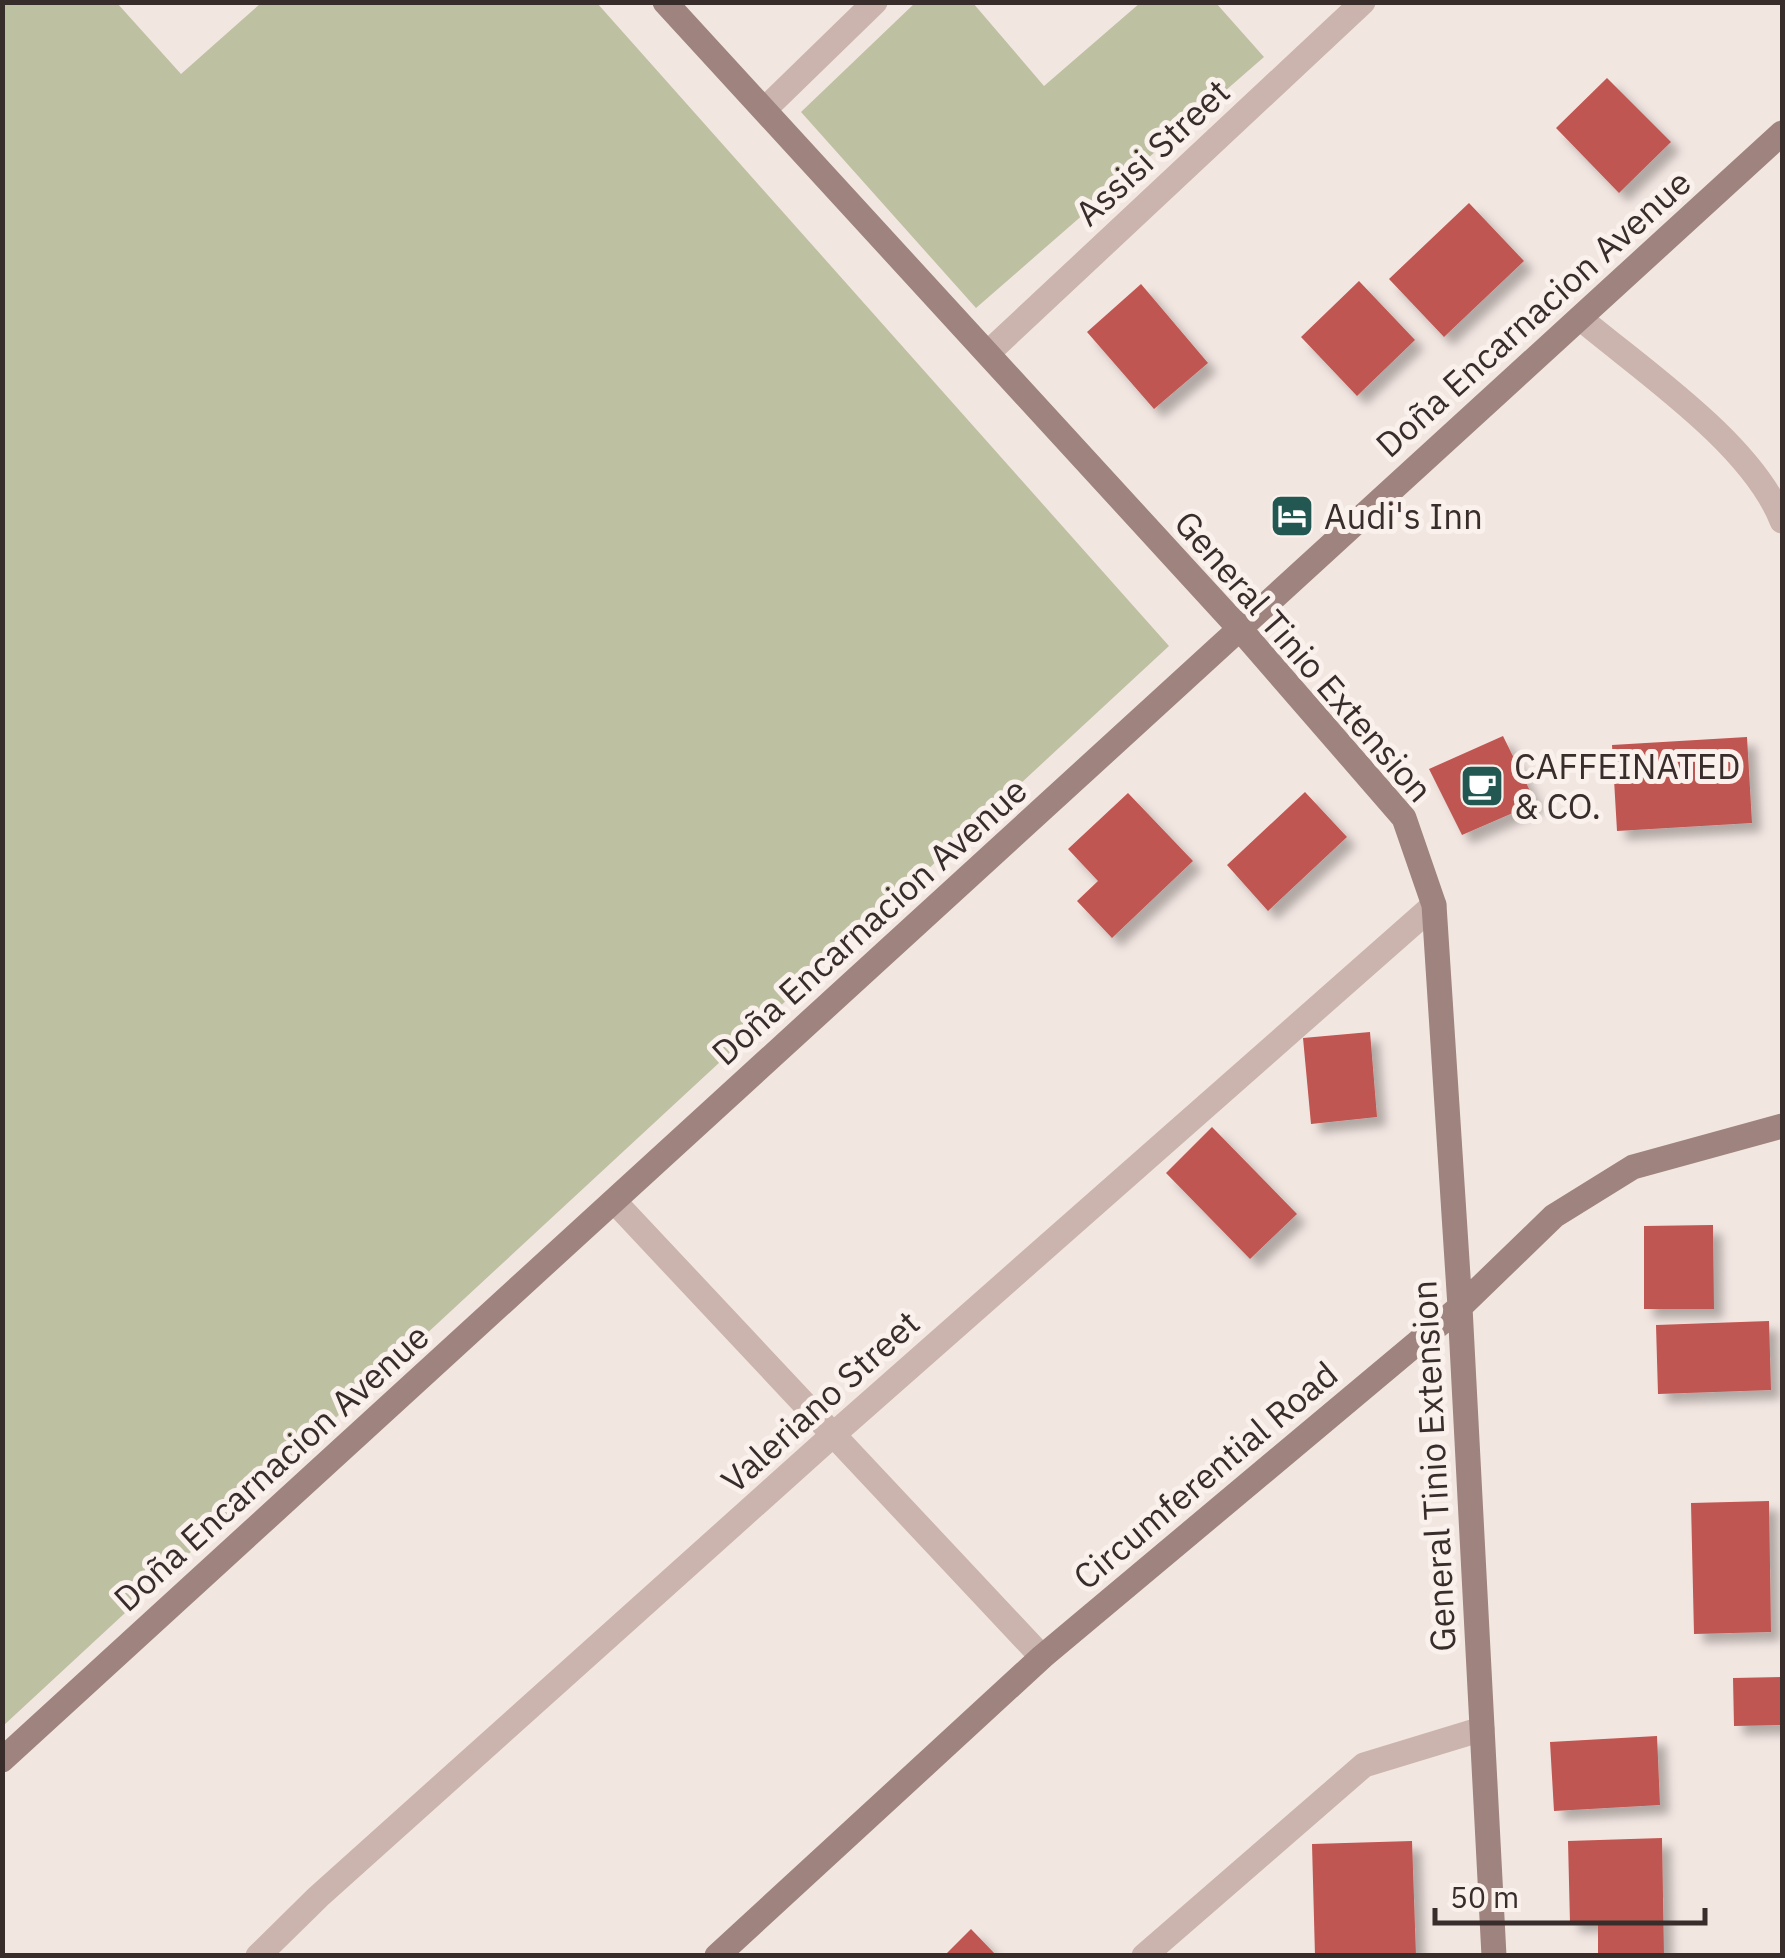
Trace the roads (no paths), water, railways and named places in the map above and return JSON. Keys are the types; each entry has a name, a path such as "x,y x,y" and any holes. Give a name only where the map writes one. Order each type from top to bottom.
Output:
{"street":[{"name":"General Tinio Extension","path":"665,2 1240,629 1404,818 1434,905 1460,1307 1494,1956"},
{"path":"765,109 875,2"},
{"name":"Assisi Street","path":"989,352 1362,2"},
{"name":"Doña Encarnacion Avenue","path":"2,1760 1782,133"},
{"path":"1580,318 1718,434 1772,494 1782,520"},
{"name":"Valeriano Street","path":"258,1956 318,1897 834,1434 1434,905"},
{"name":"Circumferential Road","path":"717,1956 1042,1658 1460,1307 1554,1216 1633,1167 1782,1126"},
{"path":"614,1201 1042,1658"},
{"path":"1144,1956 1364,1765 1482,1730"}],"place":[{"name":"Audi's Inn","path":"1292,516"},
{"name":"CAFFEINATED & CO.","path":"1482,786"}]}
